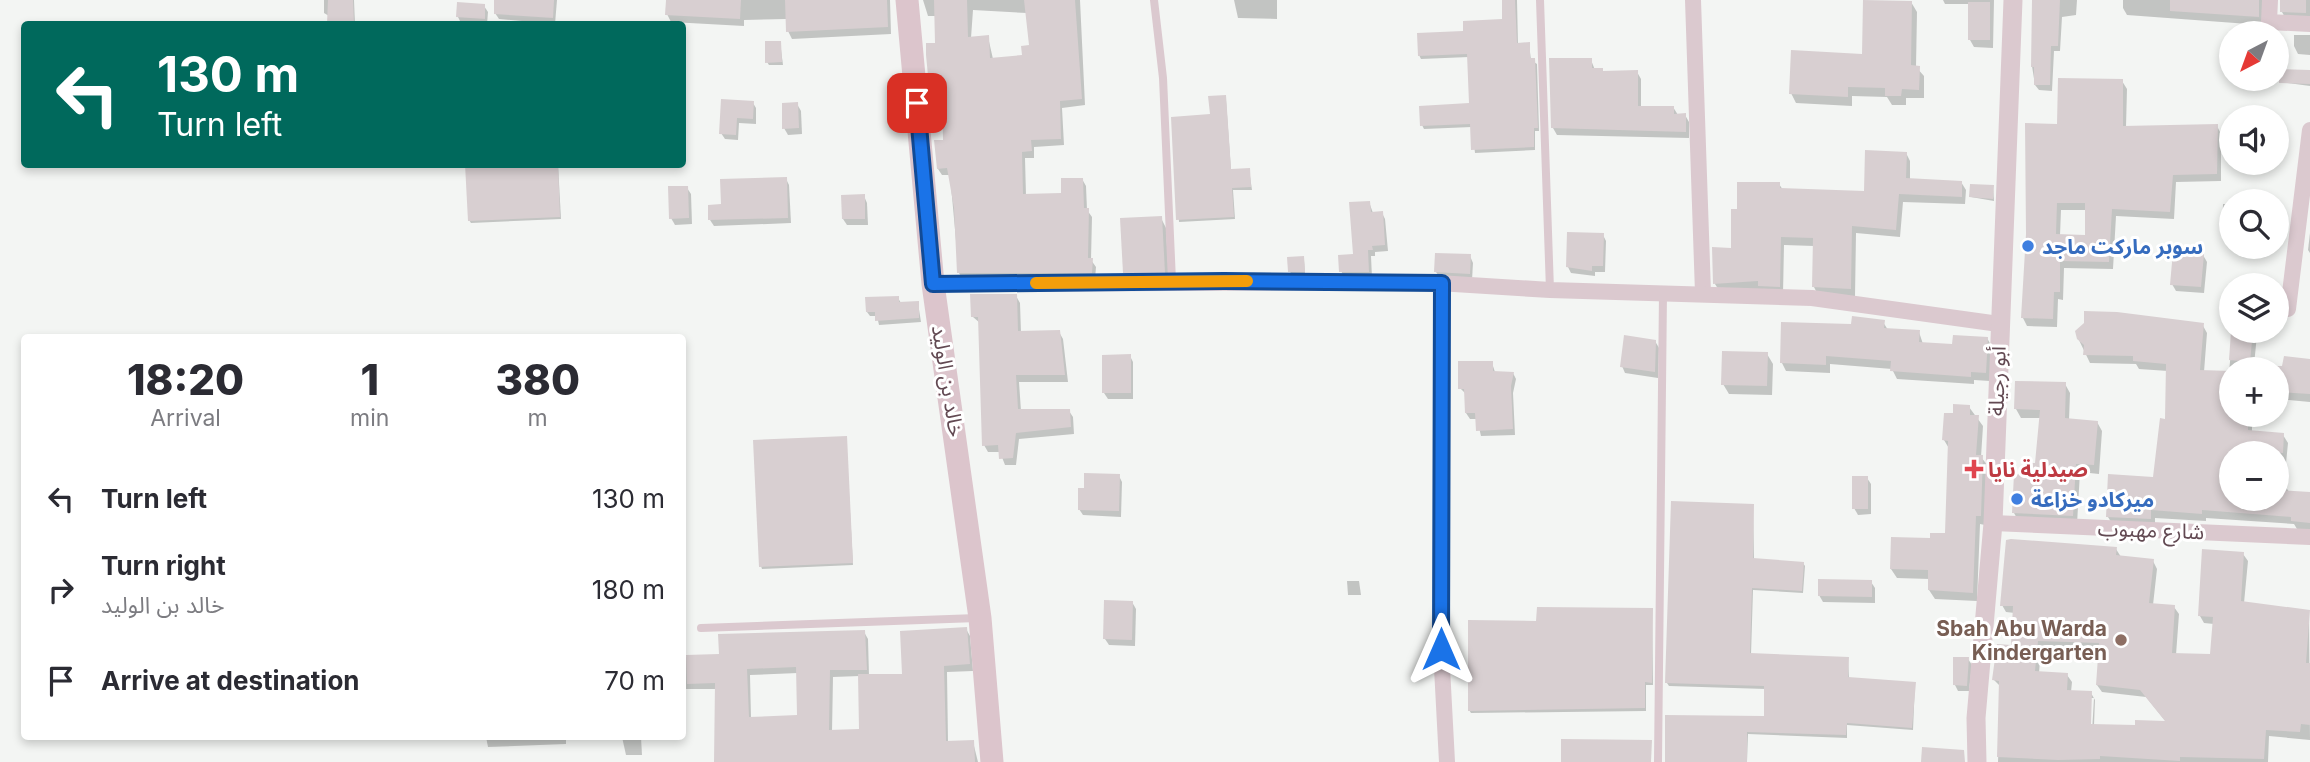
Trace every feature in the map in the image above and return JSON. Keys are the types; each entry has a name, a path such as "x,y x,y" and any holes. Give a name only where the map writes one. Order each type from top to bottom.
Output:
{"main road":[{"name":"خالد بن الوليد","path":"907,0 933,284 980,618 992,762"}],"street":[{"path":"1693,0 1703,293"},
{"name":"أبو رجيلة","path":"1977,762 1976,718 1993,523 1998,324 2008,187 2013,0"},
{"path":"2270,0 2269,22 2310,24"},
{"path":"2289,301 2310,130"},
{"path":"933,284 1172,281 1442,283 1550,290 1812,298 1998,324"},
{"path":"1442,283 1441,635 1447,762"},
{"name":"شارع مهبوب","path":"1993,523 2310,537"}],"lane":[{"path":"1154,0 1163,78 1172,281"},
{"path":"1539,0 1550,290"},
{"path":"1658,762 1663,292"},
{"path":"701,628 980,618"}],"building":[{"path":"328,0 353,0 354,21 327,21"},
{"path":"494,0 554,0 553,18 494,14"},
{"path":"666,0 741,0 740,19 665,15"},
{"path":"785,0 887,0 888,27 786,32"},
{"path":"934,0 967,0 968,37 989,35 990,58 1022,55 1021,46 1029,45 1024,0 1075,0 1082,99 1060,101 1061,139 1031,140 1032,151 1022,152 1023,194 1061,193 1061,178 1083,178 1084,208 1089,208 1088,258 1093,258 1092,273 957,273 954,208 947,168 937,169 934,140 943,140 942,97 938,96 938,86 929,86 926,55 926,43 935,43"},
{"path":"1502,0 1515,0 1517,43 1530,42 1530,58 1535,58 1538,128 1534,128 1534,147 1471,150 1470,124 1420,126 1419,106 1469,103 1467,54 1418,56 1417,33 1463,31 1463,21 1502,19"},
{"path":"1863,0 1912,1 1911,65 1920,66 1919,90 1902,89 1901,96 1885,96 1885,88 1848,87 1848,97 1789,94 1791,50 1862,54"},
{"path":"2032,0 2060,0 2058,46 2051,46 2050,85 2034,85 2034,67 2031,67"},
{"path":"2170,0 2259,0 2259,17 2170,11"},
{"path":"2280,0 2306,0 2306,13 2280,12"},
{"path":"457,2 485,4 485,19 456,17"},
{"path":"1968,2 1990,2 1990,40 1968,40"},
{"path":"765,41 781,41 782,62 765,63"},
{"path":"1549,58 1592,58 1592,68 1603,68 1603,71 1638,70 1638,106 1674,106 1674,114 1686,113 1686,132 1551,128"},
{"path":"2289,69 2310,70 2310,84 2289,83"},
{"path":"2058,78 2123,79 2123,126 2218,124 2217,174 2173,175 2170,212 2112,209 2109,262 2060,261 2060,292 2054,292 2053,319 2021,318 2026,234 2025,123 2057,124","holes":["2057,203 2085,203 2085,235 2056,234"]},
{"path":"1226,95 1231,169 1250,168 1251,187 1232,188 1234,217 1176,220 1171,117 1210,114 1208,96"},
{"path":"721,99 754,101 753,119 737,118 736,135 719,134"},
{"path":"798,102 799,128 782,129 782,103"},
{"path":"1865,150 1907,152 1906,178 1962,181 1962,197 1899,194 1896,230 1852,226 1851,289 1812,287 1813,238 1781,237 1780,287 1758,286 1758,281 1713,284 1712,247 1731,248 1731,209 1737,209 1737,182 1780,182 1780,188 1864,191"},
{"path":"465,168 558,168 560,217 468,221"},
{"path":"787,177 788,218 708,220 708,205 721,204 720,179"},
{"path":"1970,184 1994,185 1993,199 1969,197"},
{"path":"668,186 688,186 689,218 669,219"},
{"path":"865,194 865,219 842,219 841,195"},
{"path":"1370,201 1371,212 1383,211 1385,245 1372,246 1373,250 1368,250 1369,272 1339,272 1338,255 1353,254 1349,202"},
{"path":"1162,216 1165,273 1123,273 1120,218"},
{"path":"1567,232 1604,233 1603,266 1592,266 1592,271 1566,267"},
{"path":"2173,251 2204,254 2201,287 2170,285"},
{"path":"1435,253 1471,254 1470,274 1434,272"},
{"path":"1304,256 1305,272 1288,272 1287,257"},
{"path":"970,294 1017,294 1018,331 1060,330 1065,375 1016,375 1018,409 1070,409 1071,427 1016,433 1013,458 999,459 998,445 982,446 978,317 971,317"},
{"path":"899,296 899,302 919,301 919,318 875,321 875,312 866,312 865,297"},
{"path":"2084,311 2117,312 2204,323 2200,370 2219,371 2219,427 2248,427 2248,430 2284,433 2284,441 2219,441 2219,511 2289,511 2289,491 2310,492 2310,523 2291,521 2291,517 2202,510 2202,514 2151,510 2151,519 2106,517 2108,474 2153,477 2160,418 2165,419 2166,364 2133,361 2133,356 2083,355 2084,345 2077,339 2075,331 2084,323"},
{"path":"1852,316 1885,320 1884,328 1920,330 1919,342 1952,344 1953,335 1988,337 1986,373 1971,372 1971,377 1890,371 1891,361 1826,356 1826,365 1780,363 1781,322 1851,324"},
{"path":"1624,335 1656,340 1655,372 1620,367"},
{"path":"2230,343 2252,343 2250,357 2229,357"},
{"path":"1722,351 1768,352 1767,386 1721,385"},
{"path":"1131,354 1131,393 1102,393 1102,355"},
{"path":"2284,356 2310,359 2310,394 2289,393 2289,357"},
{"path":"1458,361 1493,361 1493,371 1514,372 1511,386 1513,429 1476,431 1475,413 1465,413 1464,389 1458,389"},
{"path":"2015,381 2066,382 2065,418 2098,421 2094,465 2076,464 2073,516 2012,513 2014,474 2026,475 2026,463 2035,463 2040,410 2014,409"},
{"path":"1953,404 1970,405 1970,415 1979,415 1976,455 1983,455 1981,516 1976,516 1973,593 1928,590 1928,570 1890,569 1891,537 1930,538 1930,533 1945,533 1948,441 1942,440 1944,413 1953,413"},
{"path":"847,436 853,563 759,567 753,440"},
{"path":"1084,473 1120,474 1119,511 1078,510 1078,488 1084,488"},
{"path":"1852,476 1868,476 1868,509 1852,509"},
{"path":"1671,501 1754,504 1753,558 1804,562 1802,591 1752,588 1750,653 1849,657 1848,677 1916,682 1912,728 1847,723 1846,735 1747,732 1747,762 1665,762 1665,715 1764,716 1764,686 1665,683"},
{"path":"2006,540 2117,547 2116,555 2154,559 2149,603 2175,605 2172,653 2210,654 2213,617 2198,616 2202,549 2244,552 2241,601 2310,610 2306,663 2310,663 2310,725 2301,724 2300,732 2266,730 2264,759 2180,757 2180,761 2100,756 2100,759 2058,760 1997,757 1999,681 1992,680 1997,644 2011,645 2013,606 2000,606","holes":["2038,641 2099,643 2096,685 2140,690 2165,721 2135,720 2135,725 2091,724 2092,691 2067,690 2068,673 2035,671"]},
{"path":"1818,579 1872,580 1872,597 1818,596"},
{"path":"1104,600 1133,601 1132,640 1103,639"},
{"path":"1537,607 1653,608 1652,683 1645,682 1645,708 1468,711 1468,620 1536,621"},
{"path":"967,627 970,664 944,666 946,741 974,740 975,762 714,762 715,683 687,684 686,655 719,654 718,634 865,630 867,670 830,670 829,730 859,729 858,674 902,674 900,631","holes":["796,667 797,715 749,717 747,669"]},
{"path":"1953,657 1969,657 1967,686 1953,685"},
{"path":"1561,739 1652,740 1651,762 1561,762"},
{"path":"1922,747 1964,750 1965,762 1921,762"}],"slow traffic":[{"path":"1036,283 1247,281"}],"place":[{"name":"سوبر ماركت ماجد","path":"2028,246"},
{"name":"صيدلية نايا","path":"1974,469"},
{"name":"ميركادو خزاعة","path":"2017,499"},
{"name":"Sbah Abu Warda Kindergarten","path":"2121,640"}],"route":[{"path":"917,103 933,284 1224,281 1442,283 1441,649"}]}
